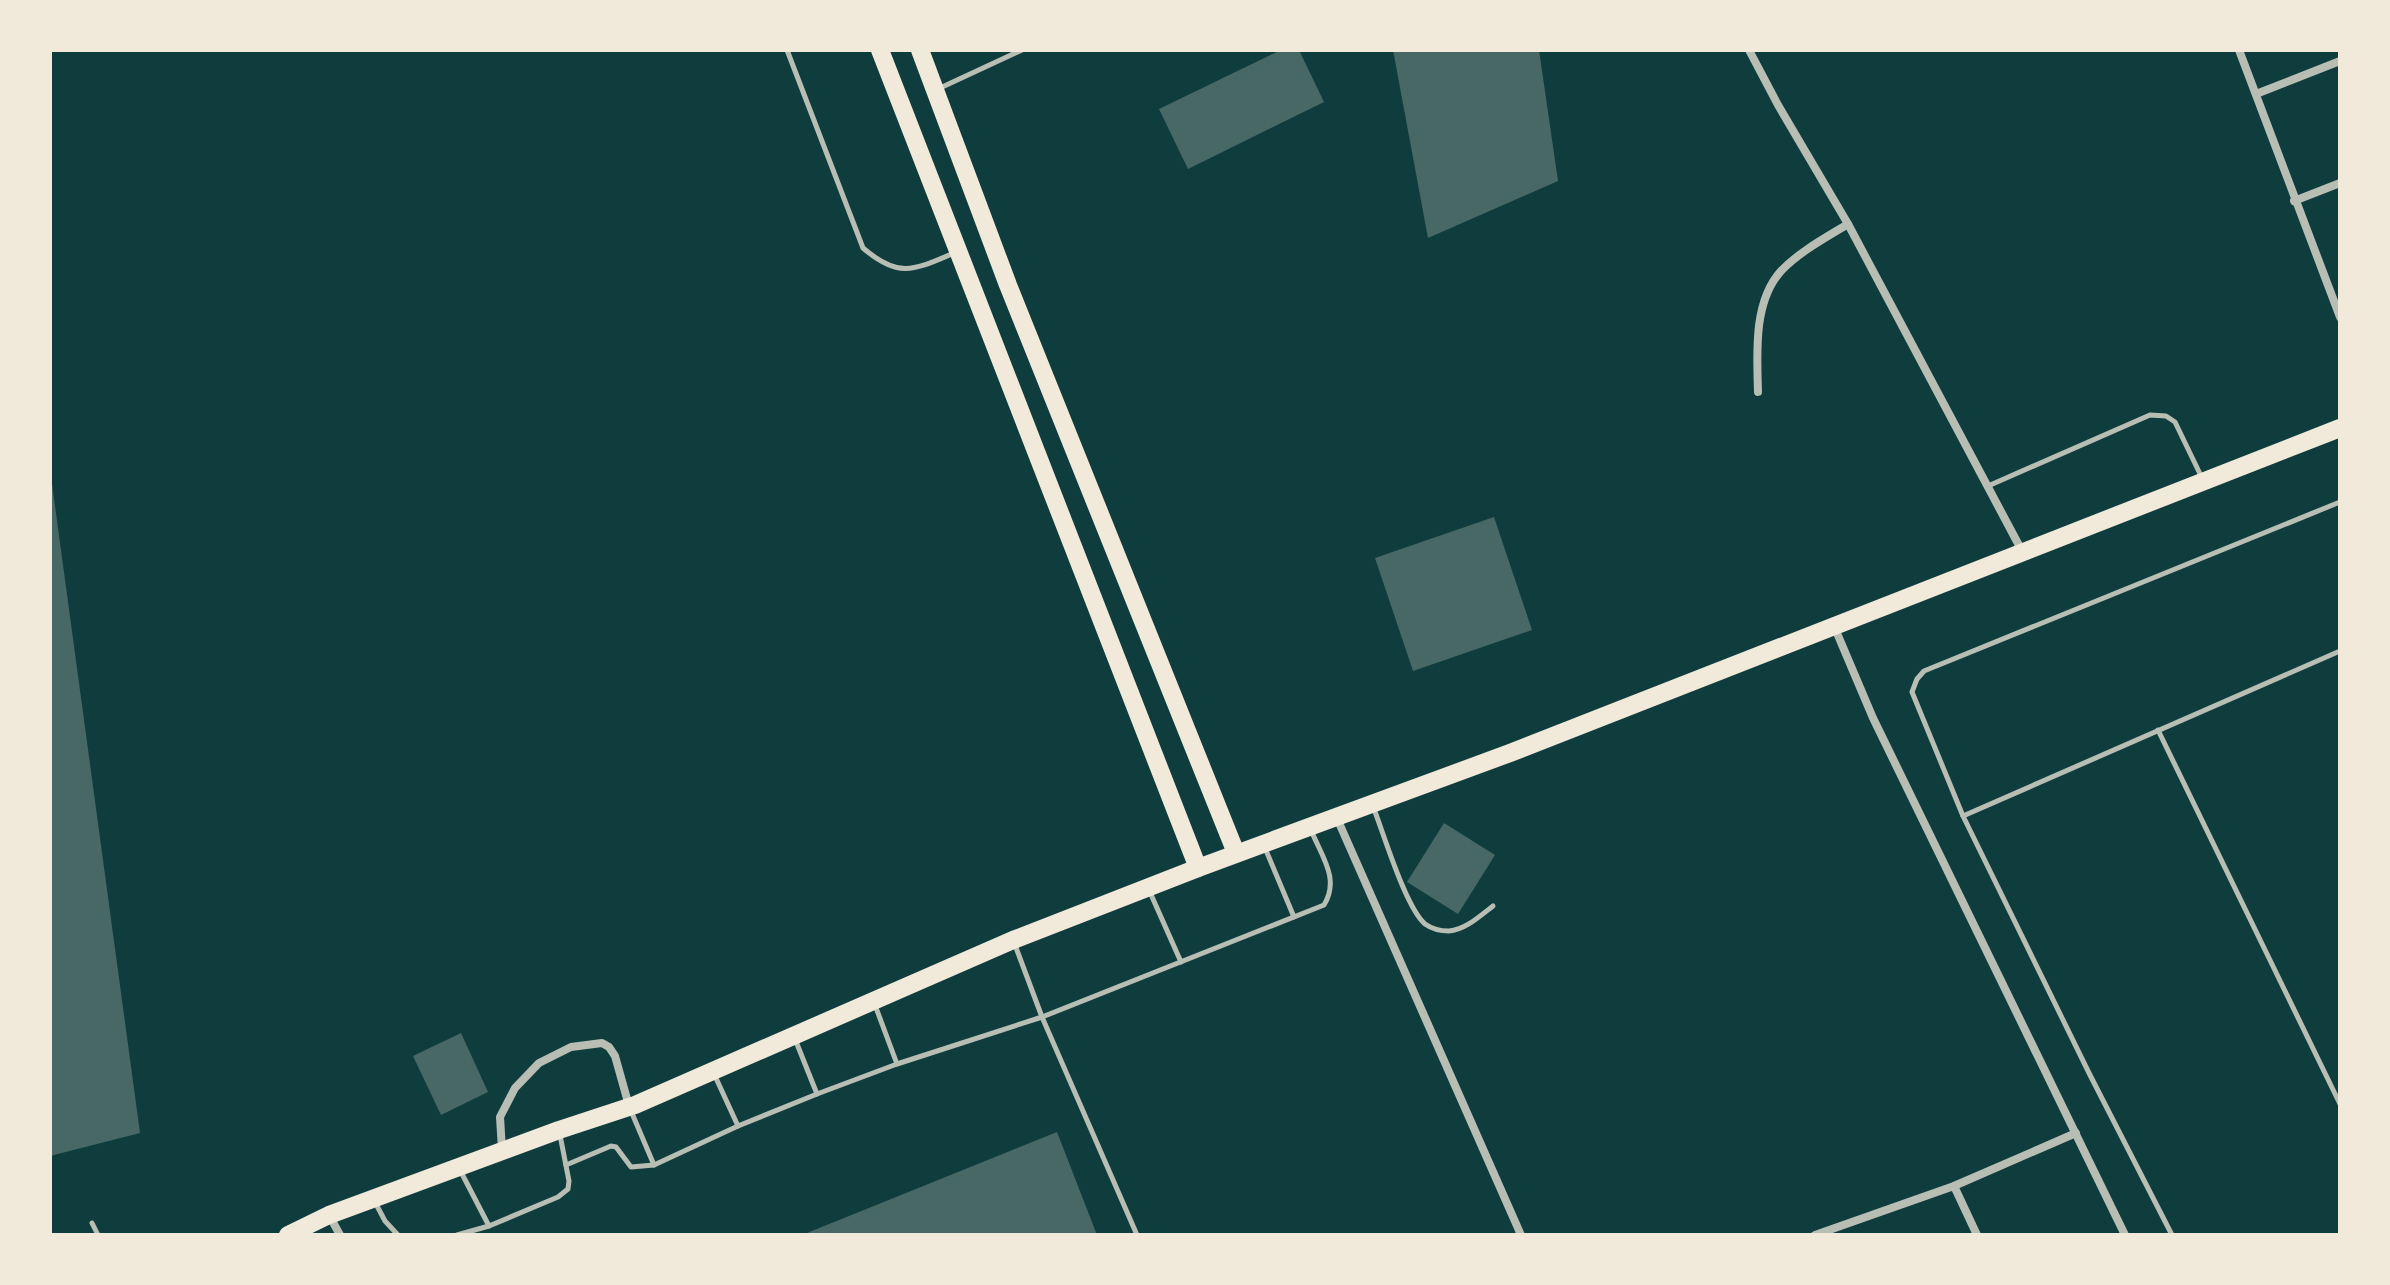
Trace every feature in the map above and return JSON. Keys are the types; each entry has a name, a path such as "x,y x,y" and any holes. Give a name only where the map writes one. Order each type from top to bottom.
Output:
{"main road":[{"path":"880,50 1198,868"},
{"path":"920,50 1008,285 1236,853"},
{"path":"288,1235 329,1215 629,1107 1013,940 1834,626 2340,428"}],"street":[{"path":"1749,50 1848,224 2022,552"},
{"path":"2239,50 2340,317"},
{"path":"2256,94 2340,61"},
{"path":"2294,201 2340,183"},
{"path":"1758,392 1757,347 1762,311 1771,287 1787,265 1848,224"},
{"path":"1834,626 1873,718 2125,1235"},
{"path":"1336,816 1521,1235"},
{"path":"502,1151 500,1117 515,1088 539,1063 571,1047 602,1043 609,1047 615,1056 629,1107"},
{"path":"1815,1235 1954,1186 2076,1133"},
{"path":"1954,1186 1977,1235"},
{"path":"329,1215 340,1235"}],"lane":[{"path":"787,50 863,248 882,264 915,270 959,251"},
{"path":"935,90 1022,50"},
{"path":"1988,486 2139,419 2160,414 2171,418 2178,427 2204,483"},
{"path":"2172,1235 1963,816 1913,701 1913,685 1924,671 2340,502"},
{"path":"1963,816 2340,651"},
{"path":"2158,730 2340,1104"},
{"path":"1372,804 1410,899 1423,922 1439,931 1452,931 1465,926 1493,906"},
{"path":"566,1165 611,1146 616,1147 631,1167 654,1165 817,1094 897,1064 1042,1017 1324,905 1333,882 1309,826"},
{"path":"1263,843 1294,917"},
{"path":"1148,887 1181,962"},
{"path":"1013,940 1042,1017 1137,1235"},
{"path":"873,1000 897,1064"},
{"path":"793,1034 817,1094"},
{"path":"712,1069 738,1126"},
{"path":"629,1107 654,1165"},
{"path":"457,1235 489,1226 558,1197 568,1189 559,1130"},
{"path":"459,1167 489,1226"},
{"path":"374,1200 385,1221 398,1235"},
{"path":"92,1223 98,1235"}],"building":[{"path":"1281,50 1299,50 1324,102 1188,169 1159,109"},
{"path":"1393,50 1539,50 1558,181 1428,238"},
{"path":"50,469 140,1133 50,1156"},
{"path":"1494,517 1532,630 1413,671 1375,558"},
{"path":"1444,823 1495,855 1458,914 1407,882"},
{"path":"461,1033 488,1092 441,1115 413,1056"},
{"path":"1057,1132 1097,1235 802,1235"}]}
